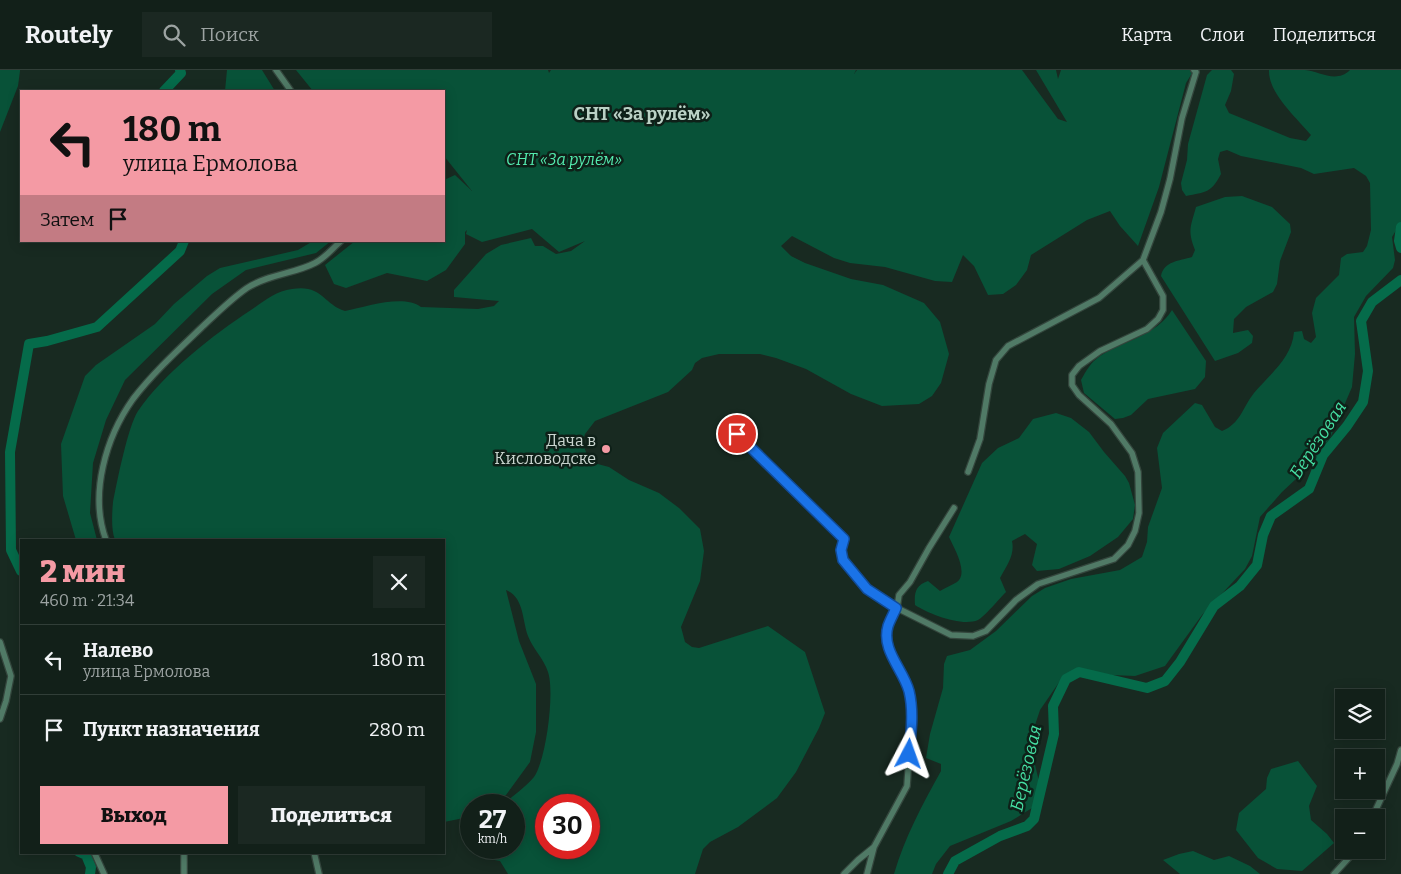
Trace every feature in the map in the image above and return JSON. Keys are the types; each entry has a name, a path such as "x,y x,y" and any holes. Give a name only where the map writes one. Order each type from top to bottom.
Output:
{"street":[{"path":"276,70 290,90"},
{"path":"968,472 980,439 989,384 996,360 1008,346 1099,298 1143,260 1170,179 1182,118 1196,72 1194,70"},
{"path":"106,539 100,503 101,479 121,421 132,401 186,342 247,288 264,279 316,263 340,242"},
{"path":"727,424 844,539 841,550 843,560 867,589 896,608 951,634 973,636 986,631 1016,600 1038,584 1114,559 1128,545 1135,531 1139,513 1138,472 1132,453 1111,424 1079,395 1072,385 1072,376 1080,366 1100,352 1147,329 1158,319 1163,310 1162,296 1143,260"},
{"path":"867,874 874,847 907,786 912,713 909,692 903,674 891,653 887,640 888,626 896,608 899,595 910,582 954,508"},
{"path":"0,642 11,676 0,719"},
{"path":"1376,809 1397,764 1401,750"},
{"path":"844,874 874,847"},
{"path":"95,854 104,874"},
{"path":"184,854 184,874"},
{"path":"314,854 319,874"},
{"path":"1334,874 1348,859"}],"green space":[{"path":"0,70 20,71 18,86 0,132"},
{"path":"227,70 262,70 274,90 225,90"},
{"path":"296,70 548,70 549,73 551,70 856,70 854,74 857,70 1022,70 1058,119 1067,122 1036,70 1056,70 1058,79 1061,70 1194,70 1186,83 1159,187 1138,246 1120,226 1110,211 1087,220 1031,255 1027,270 1016,285 1003,294 988,295 974,266 963,255 952,282 935,281 885,267 850,263 834,258 792,236 781,246 791,256 805,263 851,279 883,285 924,303 940,322 949,354 941,383 932,396 919,404 882,406 851,394 806,369 776,358 760,354 719,354 702,358 695,363 692,370 668,392 595,421 585,434 582,442 590,462 609,467 629,480 659,493 679,508 700,529 704,551 700,581 681,627 685,642 692,647 699,648 768,626 805,652 825,713 796,772 777,798 738,827 710,842 703,849 695,874 508,874 500,861 489,859 525,859 525,794 516,794 531,781 538,768 546,742 550,710 548,672 528,636 519,603 512,593 506,590 519,641 536,684 536,732 530,762 507,794 460,794 460,819 445,822 445,539 115,539 112,526 113,502 127,441 138,411 175,369 221,331 265,300 281,292 302,288 310,289 322,295 332,304 345,311 395,301 413,303 421,307 478,309 494,306 499,301 454,297 454,290 486,254 501,245 531,238 535,246 543,246 556,254 571,251 585,241 559,252 532,229 482,242 466,234 467,230 465,232 465,244 446,270 427,281 387,273 346,288 334,284 325,265 354,242 445,242 445,180 455,175 472,191 445,157 445,90 312,90"},
{"path":"1212,70 1231,70 1234,74 1231,91 1225,105 1229,113 1290,138 1306,141 1311,135 1278,96 1270,79 1269,70 1305,70 1328,76 1339,76 1350,70 1401,70 1401,222 1392,237 1395,260 1393,268 1366,296 1354,317 1355,354 1352,387 1331,436 1312,464 1282,492 1260,517 1252,556 1245,569 1202,615 1165,666 1135,676 1111,675 1082,669 1068,673 1062,678 1040,710 1035,725 1033,756 1040,786 1032,808 1011,821 950,846 936,864 932,874 894,874 914,821 941,771 941,764 926,758 930,734 943,688 944,664 947,656 970,650 996,631 1032,596 1045,588 1071,579 1120,570 1142,557 1147,542 1148,527 1162,488 1157,448 1163,433 1195,403 1202,405 1215,427 1222,431 1233,424 1241,415 1250,398 1285,358 1294,332 1302,331 1304,339 1311,343 1316,337 1312,313 1316,298 1339,275 1341,258 1347,254 1363,252 1367,246 1371,230 1370,183 1366,176 1354,168 1314,174 1301,168 1241,156 1227,150 1220,152 1218,159 1221,174 1214,185 1207,191 1186,196 1182,190 1181,183 1187,160 1188,144 1207,75"},
{"path":"1242,196 1272,207 1290,224 1291,232 1280,261 1277,284 1273,292 1246,307 1234,319 1233,333 1248,330 1253,336 1252,343 1238,353 1215,361 1161,276 1165,267 1169,264 1192,257 1195,250 1191,238 1191,228 1196,207 1225,197"},
{"path":"311,242 330,242 316,253 246,270 212,294 125,380 106,420 93,463 90,513 97,539 76,539 63,496 61,444 85,376 96,365 155,324 174,304 207,276 220,268 298,250"},
{"path":"1172,310 1206,361 1205,377 1195,389 1148,399 1131,415 1115,419 1084,393 1081,380 1097,358 1149,332 1166,319"},
{"path":"1056,413 1071,418 1089,432 1125,476 1135,505 1133,519 1118,537 1090,556 1059,569 1037,571 1032,565 1037,544 1025,534 1012,541 1011,555 1000,578 1006,592 978,620 971,622 955,621 937,616 915,605 918,587 924,583 928,581 940,591 957,582 960,578 962,573 961,567 949,537 982,463 998,448 1019,438 1033,419"},
{"path":"1298,761 1317,786 1309,806 1311,820 1334,843 1302,871 1277,869 1258,858 1236,830 1239,813 1266,789 1267,778 1271,769"},
{"path":"1193,851 1214,860 1229,856 1250,866 1260,874 1180,874 1163,860"}],"waterway":[{"path":"165,90 181,73 180,70"},
{"name":"Берёзовая","path":"1401,227 1399,241 1401,248"},
{"path":"20,569 11,550 10,452 29,344 97,327 180,251 184,242"},
{"name":"Берёзовая","path":"948,874 955,861 1000,836 1027,826 1034,819 1054,734 1053,706 1066,679 1079,672 1147,688 1165,681 1180,662 1214,606 1240,586 1257,565 1263,535 1271,516 1309,489 1323,455 1347,426 1363,402 1368,371 1361,321 1372,302 1401,280"},
{"path":"84,854 86,855 91,867 90,874"}],"place":[{"name":"Дача в Кисловодске","path":"606,449"}],"district":[{"name":"СНТ «За рулём»","path":"642,114"}],"route":[{"path":"737,434 844,539 841,550 843,560 867,589 896,608 888,626 887,640 909,692 912,713 909,754"}]}
